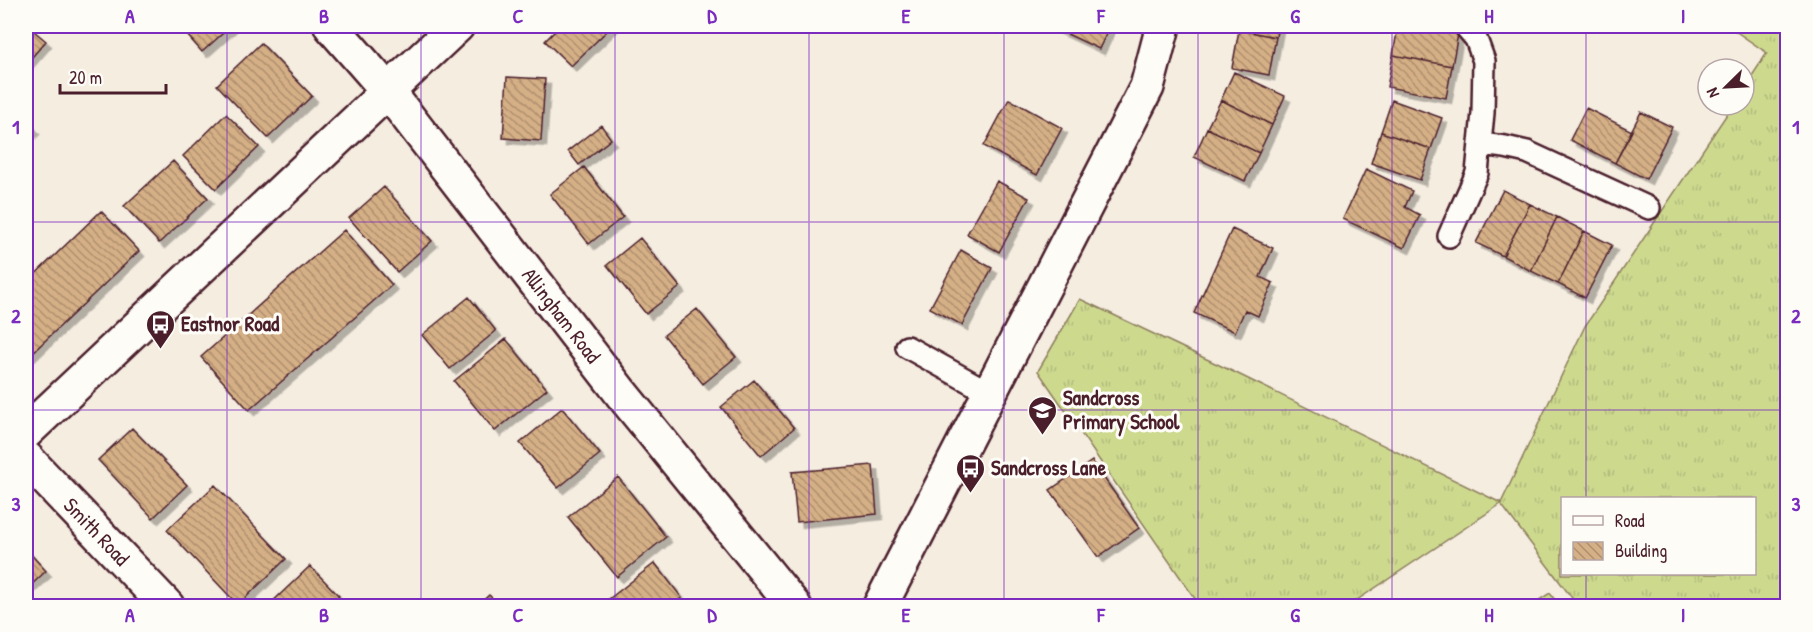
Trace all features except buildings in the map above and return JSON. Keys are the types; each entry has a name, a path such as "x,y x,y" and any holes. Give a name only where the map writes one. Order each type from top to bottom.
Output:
{"street":[{"name":"Allingham Road","path":"331,26 387,90 621,393 794,606"},
{"path":"26,432 457,26"},
{"path":"880,606 1147,87 1163,26"},
{"name":"Smith Road","path":"26,458 167,606"}],"lane":[{"path":"1449,236 1477,173 1483,113 1484,61 1476,39 1465,26"},
{"path":"1480,144 1527,152 1649,208"},
{"path":"907,347 990,393"}],"green space":[{"path":"1728,26 1787,26 1787,606 1578,606 1501,504 1348,606 1200,606 1038,371 1080,299 1501,503 1585,326 1725,117 1756,117 1756,70 1767,53"},
{"path":"1550,593 1559,606 1530,606"}],"place":[{"name":"Eastnor Road","path":"160,350"},
{"name":"Sandcross Primary School","path":"1042,436"},
{"name":"Sandcross Lane","path":"970,494"}]}
